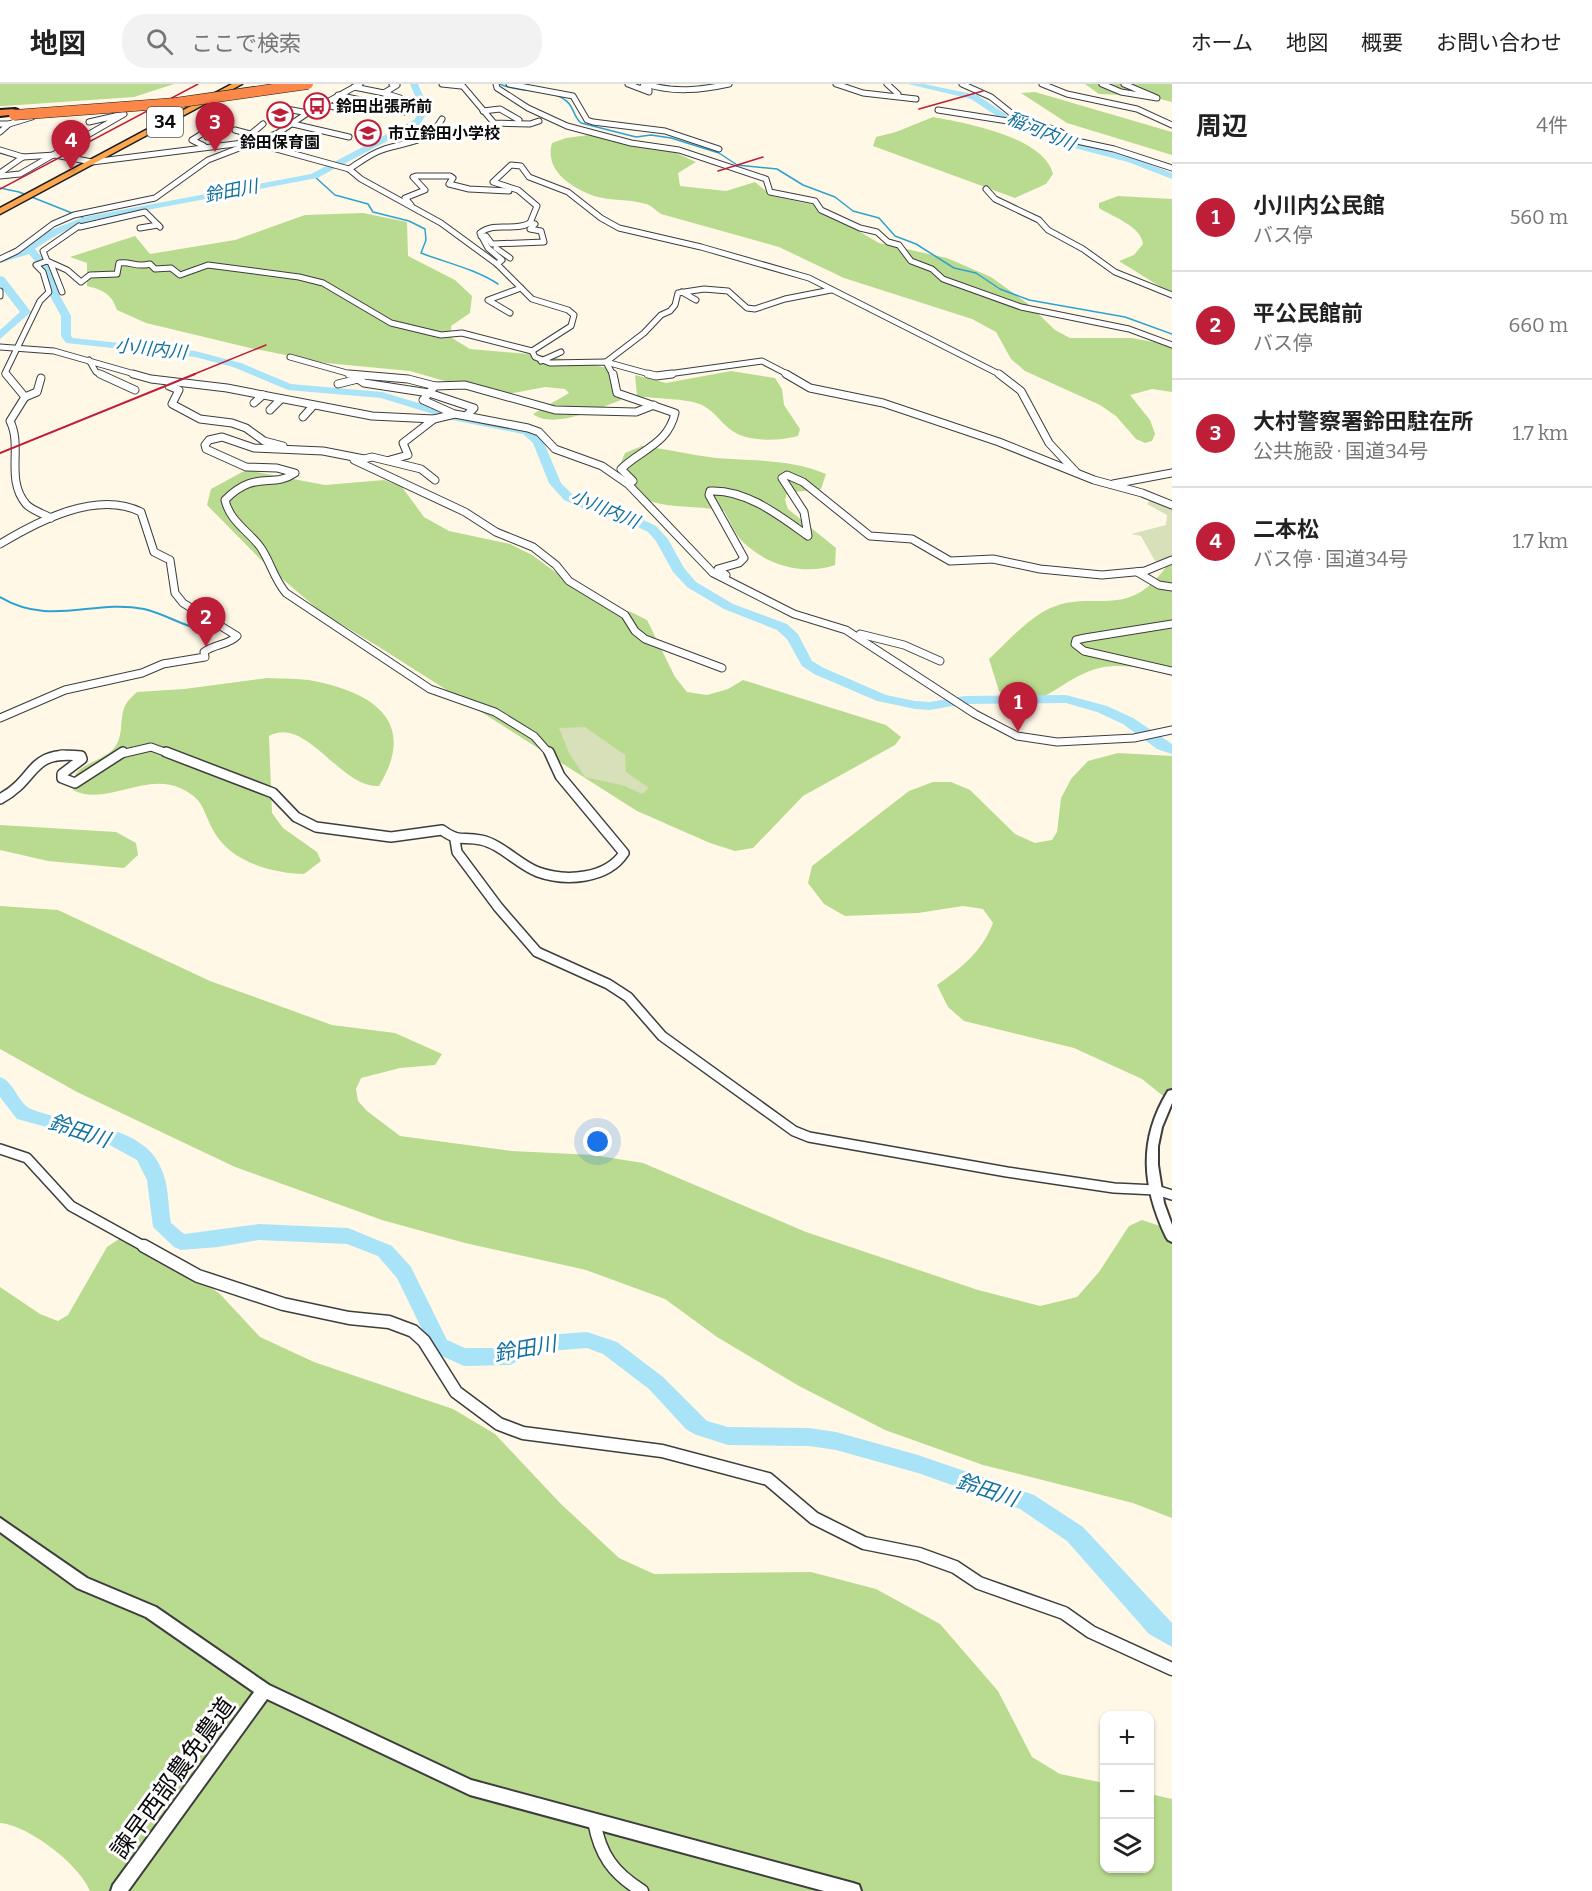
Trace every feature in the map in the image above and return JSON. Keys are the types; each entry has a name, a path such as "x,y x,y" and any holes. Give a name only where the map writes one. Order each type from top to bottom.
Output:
{"highway":[{"path":"14,114 174,100 289,84"},
{"path":"0,114 164,104 308,84"},
{"name":"34","path":"0,211 205,101 236,87"}],"street":[{"path":"236,87 274,84"},
{"path":"384,93 397,84"},
{"path":"442,84 461,85 494,123 524,122"},
{"path":"496,84 497,88 528,108 567,126 631,142 679,150 766,179 770,192 815,201 820,210 852,222 860,228 877,232 888,242 899,245 911,261 932,270 943,279 1021,307 1129,329 1172,345"},
{"path":"509,84 573,96 587,120 593,122 665,131 719,150 702,159"},
{"path":"628,84 649,92 645,84"},
{"path":"645,84 667,89 710,89 729,84"},
{"path":"698,84 710,89 716,96"},
{"path":"836,84 849,86 861,92 898,94 916,99"},
{"path":"887,84 898,94"},
{"path":"962,84 992,97 1018,120"},
{"path":"1042,84 1067,94 1137,109 1172,125"},
{"path":"1102,84 1121,92 1157,98 1124,84"},
{"path":"0,259 17,251 36,235 74,215 155,198 194,168 251,142 278,133 357,85 400,98 382,105"},
{"path":"205,101 237,97 242,93 236,87"},
{"path":"339,95 404,112"},
{"path":"323,104 346,110"},
{"path":"276,107 308,113"},
{"path":"483,111 500,109 506,115 530,124 539,121"},
{"path":"938,110 1018,120 1059,131 1072,140 1114,149 1172,168"},
{"path":"0,124 9,124 32,117 115,111 122,111 124,114"},
{"path":"89,122 124,114"},
{"path":"0,174 20,174 124,114"},
{"path":"347,168 381,150 408,145 435,131 442,119"},
{"path":"207,147 192,140 224,120"},
{"path":"293,123 349,137"},
{"path":"0,132 9,124"},
{"path":"240,142 263,124"},
{"path":"209,129 220,134"},
{"path":"207,136 233,131 250,134"},
{"path":"0,150 23,157 37,158 55,155 92,162 251,142 347,168 361,179 441,223 497,264 539,303 571,309 574,315 570,326 532,351"},
{"path":"0,174 23,157"},
{"path":"530,223 537,206 523,194 494,182 511,165 521,165 534,180 568,192 600,218 619,228 700,247 809,278 994,370 1012,383 1021,391 1050,443 1078,474"},
{"path":"411,206 412,203 405,198 424,190 415,182 413,177 416,176 450,176 453,178 448,184 457,188 523,194"},
{"path":"986,189 995,199 1039,220 1048,230 1083,249 1115,272 1172,295"},
{"path":"25,397 4,373 40,301 49,292 65,293 43,250 80,226 145,212 159,226 140,228"},
{"path":"66,219 80,226"},
{"path":"492,244 544,242 541,231 530,229 535,224 530,223 518,228 492,226 482,230 481,236 490,251 502,260 497,264"},
{"path":"481,236 486,236 492,244 510,258"},
{"path":"49,292 43,272 36,266 48,262 67,270 81,282 90,275 117,274 119,263 123,262 137,267 150,264 155,269 171,268 180,275 208,265 280,274 323,283 392,323 441,334 462,333 532,351 541,361 550,363 606,362 656,375 762,361 777,366 799,384 810,388 883,403 999,442 1078,474 1142,493 1172,505"},
{"path":"510,313 488,300 521,288"},
{"path":"606,362 644,333 661,315 670,311 675,305 678,293 704,289 728,291 747,308 755,309 785,299 831,290"},
{"path":"0,291 0,296"},
{"path":"682,292 696,300"},
{"path":"0,344 9,347 18,346"},
{"path":"0,344 54,351 151,379 194,387 221,387 370,416 436,419"},
{"path":"541,361 561,352"},
{"path":"290,357 357,378 408,379 435,386 465,385 555,410 636,412 654,405"},
{"path":"89,360 96,372 125,388 135,390"},
{"path":"606,362 612,369 617,393 630,400 667,408 675,413 674,423 659,444 630,458 621,469 707,567 726,580 794,614 851,633 903,645 940,661"},
{"path":"41,378 37,392 25,397 10,421 16,433 14,478 26,505 51,518"},
{"path":"338,384 357,378"},
{"path":"357,378 364,383 429,393 474,408 467,415"},
{"path":"151,379 153,382 177,387 172,404 200,419 232,423 246,428 264,441 285,449 316,456"},
{"path":"435,386 423,400 453,414"},
{"path":"215,396 221,387"},
{"path":"254,403 263,395"},
{"path":"270,410 281,399"},
{"path":"303,417 313,406"},
{"path":"338,420 345,411"},
{"path":"492,420 499,412"},
{"path":"390,460 408,455 402,443 436,419 453,414 467,415 539,432 555,448 602,466 645,490"},
{"path":"365,422 370,416"},
{"path":"0,799 23,783 38,760 51,755 81,756 82,759 62,774 62,778 75,783 124,752 151,747 273,793 296,817 316,827 391,837 442,830 456,840 482,840 538,872 547,874 591,874 606,870 621,861 624,852 573,793 560,776 549,750 534,736 495,712 430,689 286,593 274,582 261,549 231,515 225,500 242,483 255,478 288,478 295,473 277,468 246,467 206,449 205,445 209,440 222,437 254,448 324,451 346,457 456,509 496,532 533,547 556,565 569,581 625,615 635,631 645,639 693,655 722,668"},
{"path":"346,457 390,460 421,469 435,480"},
{"path":"1108,484 1172,473"},
{"path":"726,580 729,577 718,569 739,563 744,558 731,536 727,523 709,495 710,491 724,491 780,515 808,536 810,525 805,512 782,478 787,475 803,482 870,536 912,539 943,559 993,559 1040,569 1102,576 1137,572 1172,560"},
{"path":"0,544 51,518 97,505 136,507 141,512 154,552 170,560 175,593 183,603 237,636 234,640 209,648 204,652 205,657 163,664 124,678 65,690 0,718"},
{"path":"456,509 483,516"},
{"path":"1137,572 1159,585 1172,587"},
{"path":"1172,624 1085,638 1076,640 1075,644 1084,651 1172,671"},
{"path":"851,633 975,714 1017,736 1057,742 1134,738 1172,730"},
{"path":"456,840 457,852 498,907 537,952 608,984 628,997 662,1036 794,1131 809,1137 1007,1173 1114,1188 1156,1190 1172,1195"},
{"path":"1172,1094 1160,1115 1152,1150 1162,1220 1172,1237"},
{"path":"0,1149 27,1158 71,1206 198,1276 283,1304 349,1318 389,1322 413,1331 424,1341 456,1392 499,1424 523,1433 662,1451 768,1479 814,1518 864,1543 919,1554 955,1567 979,1583 1064,1613 1091,1632 1172,1669"},
{"path":"0,1524 82,1583 151,1612 264,1690 470,1787 852,1891"},
{"name":"諫早西部農免農道","path":"119,1891 264,1690"},
{"path":"594,1821 597,1847 605,1863 642,1891"}],"green space":[{"path":"0,84 174,84 134,97 0,106"},
{"path":"1085,84 1172,84 1172,102 1148,96 1099,94"},
{"path":"1035,92 1172,132 1172,155 1067,123 1021,93"},
{"path":"933,117 983,128 1020,141 1047,161 1053,174 1046,184 1015,198 873,146 876,137 896,132"},
{"path":"589,135 674,152 696,162 678,173 680,186 726,191 755,182 772,196 814,205 879,243 947,258 991,277 1027,303 1055,330 1070,338 1131,338 1172,345 1172,392 1152,389 1130,395 1150,420 1155,434 1152,441 1145,443 1136,439 1116,416 1100,405 1025,371 1011,359 996,332 972,319 844,278 779,247 661,214 646,204 600,198 577,188 556,170 552,162 552,143 566,138"},
{"path":"1118,196 1172,199 1172,294 1119,261 1134,255 1143,244 1132,227 1099,208 1099,203"},
{"path":"363,213 407,222 408,256 455,280 472,296 470,313 451,326 452,338 470,349 541,355 608,368 621,400 576,416 552,420 533,414 569,393 565,389 545,387 497,396 410,371 326,363 250,348 146,323 117,310 106,294 87,286 87,263 70,257 135,236 150,254 235,240 305,215"},
{"path":"731,371 775,378 782,389 784,405 800,429 798,436 774,440 748,438 734,432 702,405 637,396 635,375 666,383"},
{"path":"642,446 716,458 786,463 826,474 821,489 787,493 785,500 788,509 836,548 835,565 799,569 775,563 753,551 741,540 724,511 664,505 638,496 626,487 616,474 625,453"},
{"path":"246,470 325,485 384,480 402,487 424,517 449,531 510,544 532,555 598,603 631,612 647,620 675,677 687,692 707,695 728,689 743,680 886,725 901,737 895,745 803,796 753,848 735,851 710,843 637,811 321,612 265,564 207,505 211,489"},
{"path":"1151,499 1172,508 1172,559 1155,561 1141,536 1131,534 1166,525 1167,515 1147,504"},
{"path":"1172,563 1172,676 1139,668 1118,666 1085,673 1035,700 1013,703 999,691 989,659 1034,618 1059,605 1122,599 1137,594 1152,583 1168,564"},
{"path":"267,678 314,681 355,693 384,714 391,728 394,744 390,764 379,786 365,784 351,776 310,743 296,735 283,732 269,736 272,813 283,828 317,852 321,861 304,874 265,868 241,858 220,841 194,796 180,788 167,784 153,784 98,795 73,790 76,774 115,747 120,737 125,706 137,692 184,689"},
{"path":"585,727 625,755 626,772 649,788 642,794 625,786 585,777 569,753 559,728"},
{"path":"1118,753 1172,756 1172,1103 1142,1079 1074,1048 964,1021 948,1007 937,985 962,966 983,943 993,923 983,909 963,906 918,913 845,916 824,904 808,883 812,866 909,791 933,782 951,782 970,790 1015,834 1035,843 1052,840 1057,832 1061,798 1071,779 1088,761"},
{"path":"0,825 116,832 136,843 138,855 124,868 48,861 0,850"},
{"path":"0,906 58,910 210,981 332,1025 395,1033 442,1054 435,1065 400,1068 361,1078 356,1089 358,1101 367,1111 400,1136 512,1151 593,1155 643,1163 806,1232 978,1290 1040,1306 1077,1297 1099,1272 1129,1226 1142,1220 1166,1228 1172,1242 1172,1518 1133,1503 983,1465 885,1430 799,1386 717,1337 665,1299 586,1270 465,1243 382,1220 235,1167 77,1092 0,1049"},
{"path":"122,1237 144,1245 219,1293 260,1337 314,1362 453,1409 495,1434 560,1503 619,1558 654,1574 811,1572 876,1589 940,1624 998,1691 1032,1757 1060,1774 1100,1782 1100,1873 1154,1873 1154,1795 1172,1799 1172,1891 90,1891 76,1870 52,1848 24,1831 0,1823 0,1287 40,1314 58,1321 68,1315 107,1247"}],"waterway":[{"name":"鈴田川","path":"31,250 30,248 36,243 50,235 87,219 314,176 417,122 425,110 414,84"},
{"path":"500,84 558,96 568,102 581,123 636,137 651,135 671,138 719,153 737,165 777,169 803,185 835,197 853,211 879,218 895,236 916,244 954,268 976,273 1000,289 1029,300 1125,317 1172,334"},
{"name":"稲河内川","path":"912,84 974,97 1004,117 1043,130 1066,143 1131,160 1172,176"},
{"path":"314,176 335,195 368,204 373,212 409,221 425,229 426,240 421,253 470,270 498,284"},
{"path":"0,188 19,192 87,219"},
{"name":"鈴田川","path":"0,260 31,250"},
{"name":"小川内川","path":"31,250 49,272 55,296 66,316 66,336 70,341 195,354 237,365 288,387 312,391 382,395 456,418 527,431 534,436 542,450 555,483 568,497 579,503 631,518 652,529 661,539 682,575 692,584 703,593 729,607 782,627 793,637 807,663 819,671 882,698 915,705 930,706 964,700 1066,699 1102,709 1128,721 1162,746 1172,749"},
{"name":"鈴田川","path":"0,279 26,312 0,336"},
{"path":"0,597 19,606 37,610 107,607 144,609 198,629 218,631"},
{"name":"鈴田川","path":"0,1084 23,1114 113,1138 143,1155 154,1173 162,1227 181,1242 259,1232 348,1236 385,1251 404,1273 440,1346 464,1357 510,1356 533,1344 587,1340 610,1348 656,1383 693,1423 701,1428 728,1436 809,1437 836,1441 918,1464 1027,1502 1075,1534 1157,1626 1172,1636"}],"railway":[{"path":"0,189 198,84"},
{"path":"919,109 983,91"},
{"path":"718,171 763,157"},
{"path":"192,375 266,345"},
{"path":"0,453 195,374"}],"place":[{"name":"鈴田出張所前","path":"317,106"},
{"name":"鈴田保育園","path":"280,115"},
{"name":"市立鈴田小学校","path":"368,133"},
{"name":"大村警察署鈴田駐在所","path":"215,152"},
{"name":"二本松","path":"71,170"},
{"name":"平公民館前","path":"206,647"},
{"name":"小川内公民館","path":"1018,732"}]}
